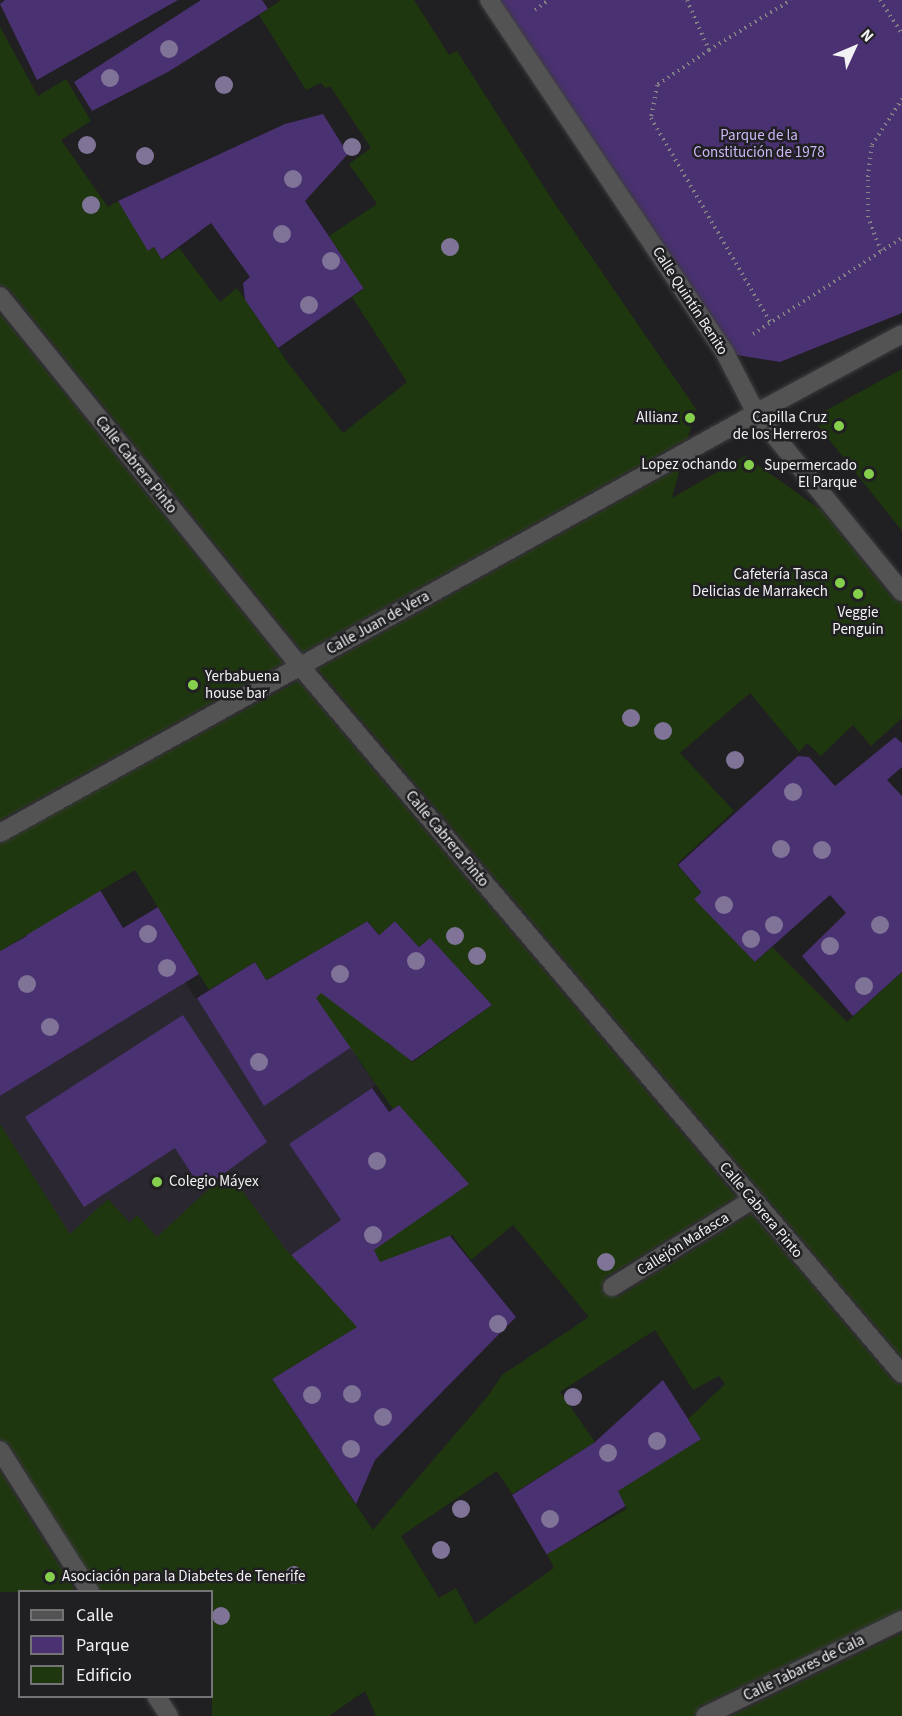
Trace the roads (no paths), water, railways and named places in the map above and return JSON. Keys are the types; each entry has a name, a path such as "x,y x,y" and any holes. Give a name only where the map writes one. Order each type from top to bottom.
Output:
{"street":[{"name":"Calle Quintín Benito","path":"489,0 725,352 756,413 902,592"},
{"name":"Calle Cabrera Pinto","path":"0,296 300,666 902,1374"},
{"name":"Calle Juan de Vera","path":"0,833 902,334"},
{"name":"Callejón Mafasca","path":"612,1287 752,1200"},
{"path":"0,1450 89,1590"},
{"name":"Calle Tabares de Cala","path":"705,1716 902,1620"},
{"path":"157,1698 169,1716"}],"place":[{"name":"Allianz","path":"690,418"},
{"name":"Capilla Cruz de los Herreros","path":"839,426"},
{"name":"Lopez ochando","path":"749,465"},
{"name":"Supermercado El Parque","path":"869,474"},
{"name":"Cafetería Tasca Delicias de Marrakech","path":"840,583"},
{"name":"Veggie Penguin","path":"858,594"},
{"name":"Yerbabuena house bar","path":"193,685"},
{"name":"Colegio Máyex","path":"157,1182"},
{"name":"Asociación para la Diabetes de Tenerife","path":"50,1577"}],"park label":[{"name":"Parque de la Constitución de 1978","path":"759,144"}]}
